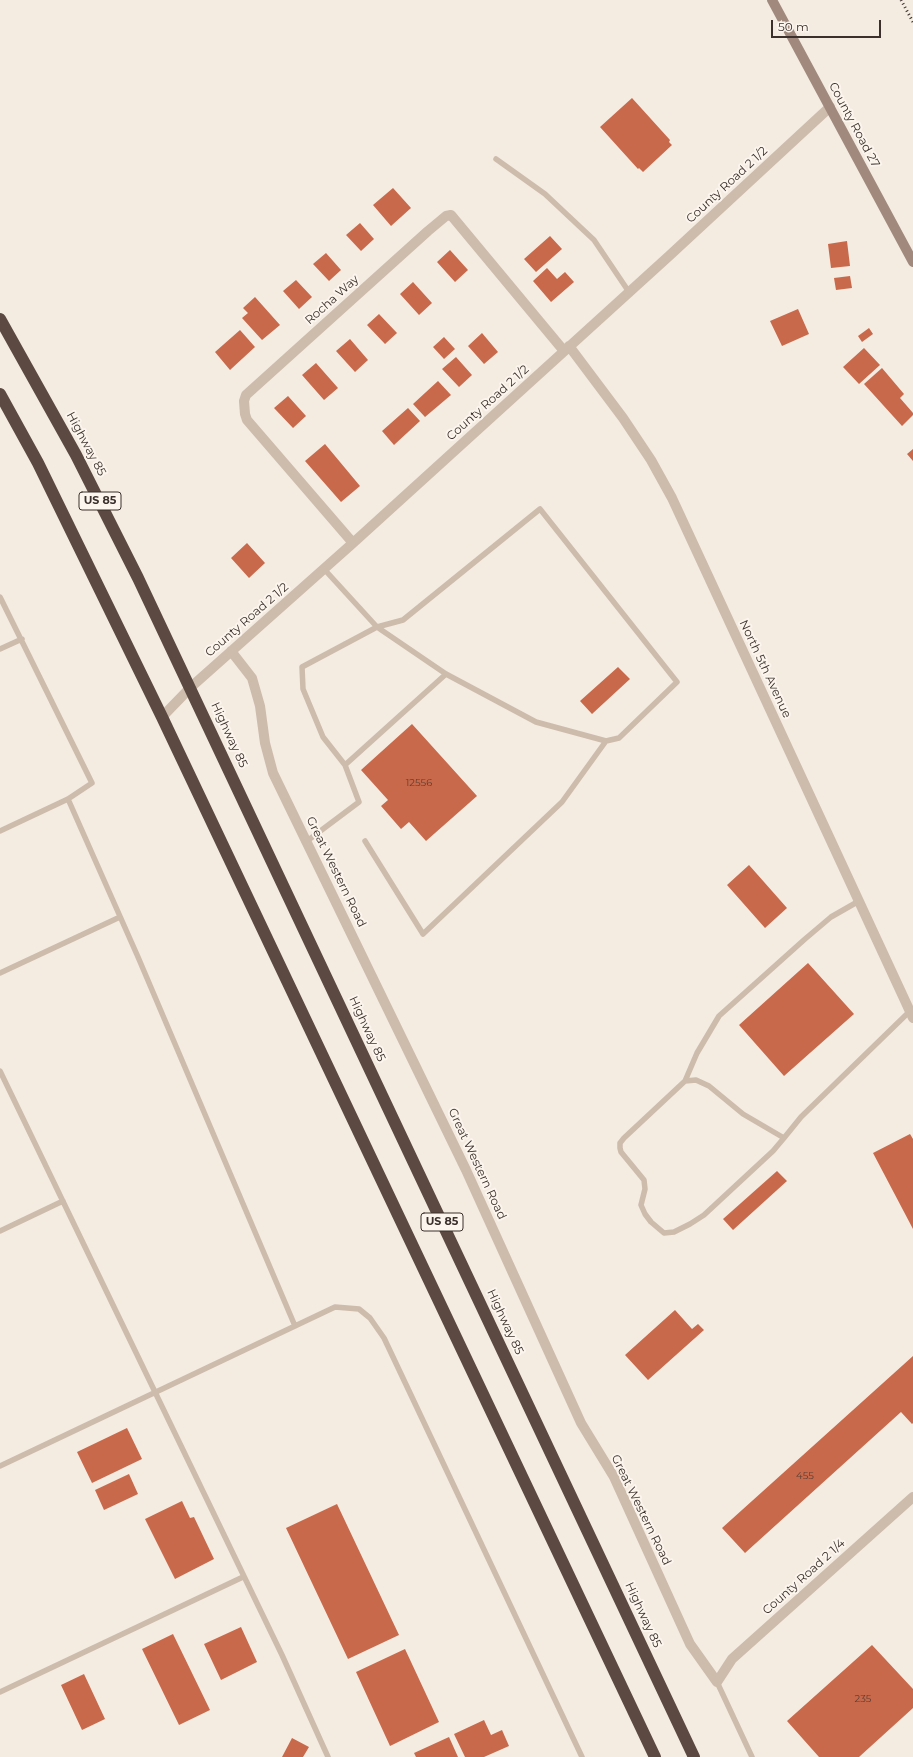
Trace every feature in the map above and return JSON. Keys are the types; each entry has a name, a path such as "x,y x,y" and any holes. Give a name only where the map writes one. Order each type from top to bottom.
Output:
{"highway":[{"name":"Highway 85","path":"0,319 76,455 138,578 694,1757"},
{"name":"US 85","path":"0,394 38,463 162,717 655,1757"}],"street":[{"name":"County Road 27","path":"772,0 913,262"},
{"name":"County Road 2 1/2","path":"162,717 190,687 353,543 564,347 629,292 830,107"},
{"name":"Rocha Way","path":"353,543 247,420 244,401 246,395 428,231 446,216 451,215 564,347"},
{"name":"North 5th Avenue","path":"564,347 623,418 651,460 672,498 911,1014"},
{"name":"Great Western Road","path":"231,651 252,678 260,706 264,743 273,773 466,1170 581,1423 614,1477 690,1644 717,1682"},
{"name":"County Road 2 1/4","path":"717,1682 732,1659 913,1496"}],"lane":[{"path":"496,159 545,194 594,240 629,292"},
{"path":"307,841 359,802 345,765 323,738 303,689 302,667 377,627 403,620 540,509 677,682 619,738 606,741 536,722 446,674 377,627 324,569"},
{"path":"0,597 92,783 68,799 0,831"},
{"path":"0,649 22,639"},
{"path":"345,765 446,674"},
{"path":"365,842 423,934 562,802 606,741"},
{"path":"68,799 295,1326"},
{"path":"859,901 831,917 720,1016 697,1053 685,1081 624,1138 620,1144 621,1152 644,1180 645,1189 641,1205 651,1222 664,1233 674,1232 704,1215 773,1151 800,1117 911,1014"},
{"path":"0,973 120,917"},
{"path":"0,1071 243,1578 282,1655 328,1757"},
{"path":"685,1081 696,1080 709,1086 742,1114 784,1138"},
{"path":"0,1231 62,1201"},
{"path":"0,1466 335,1306 359,1310 370,1318 381,1333 582,1757"},
{"path":"0,1692 243,1578"},
{"path":"717,1682 752,1757"}],"building":[{"path":"632,98 670,140 669,142 672,145 643,172 639,168 638,169 600,127"},
{"path":"393,188 411,208 391,226 373,205"},
{"path":"360,223 374,239 361,251 346,235"},
{"path":"550,236 562,249 536,272 524,259"},
{"path":"847,241 850,266 831,268 828,244"},
{"path":"450,250 468,270 455,282 437,262"},
{"path":"326,253 341,270 329,281 313,264"},
{"path":"547,268 557,279 565,272 574,282 551,302 533,281"},
{"path":"850,276 852,288 836,290 834,278"},
{"path":"296,280 312,297 299,309 283,291"},
{"path":"413,282 432,303 419,315 400,294"},
{"path":"255,297 280,325 262,340 242,318 248,313 243,308"},
{"path":"798,309 809,334 782,346 770,321"},
{"path":"379,314 397,333 385,344 367,325"},
{"path":"869,328 873,334 862,342 858,336"},
{"path":"240,330 255,347 230,370 215,352"},
{"path":"482,333 498,352 484,364 468,346"},
{"path":"444,337 455,349 444,359 433,347"},
{"path":"350,339 368,360 355,372 336,351"},
{"path":"864,348 880,365 859,384 843,367"},
{"path":"456,357 472,375 459,387 442,369"},
{"path":"316,363 338,388 324,400 302,375"},
{"path":"882,368 904,394 900,398 913,413 913,415 902,426 864,384"},
{"path":"438,381 451,395 425,417 413,404"},
{"path":"288,396 306,416 293,428 274,408"},
{"path":"408,408 420,421 394,445 382,431"},
{"path":"325,444 360,486 341,502 305,461"},
{"path":"913,449 913,461 907,454"},
{"path":"247,543 265,563 249,578 231,558"},
{"path":"618,667 630,679 592,714 580,701"},
{"path":"412,724 477,796 426,841 409,822 401,829 381,806 388,800 361,770"},
{"path":"749,865 787,908 765,928 727,885"},
{"path":"808,963 854,1014 784,1076 739,1025"},
{"path":"910,1134 913,1139 913,1229 873,1153"},
{"path":"777,1171 787,1181 733,1230 723,1219"},
{"path":"675,1310 692,1329 698,1324 704,1330 648,1380 625,1355"},
{"path":"913,1356 913,1423 912,1424 901,1412 745,1553 722,1528"},
{"path":"127,1428 142,1459 92,1483 77,1452"},
{"path":"129,1474 138,1494 104,1510 95,1490"},
{"path":"182,1501 190,1518 194,1517 214,1559 175,1579 145,1519"},
{"path":"337,1504 399,1635 348,1659 286,1528"},
{"path":"241,1627 257,1662 221,1680 204,1644"},
{"path":"173,1634 210,1710 179,1725 142,1649"},
{"path":"872,1645 913,1689 913,1708 859,1757 819,1757 787,1721"},
{"path":"405,1649 439,1722 390,1746 356,1672"},
{"path":"84,1674 105,1719 82,1730 61,1685"},
{"path":"484,1720 491,1735 502,1730 509,1746 484,1757 465,1757 454,1734"},
{"path":"449,1737 458,1757 416,1757 414,1753"},
{"path":"292,1738 309,1747 303,1757 282,1757"}],"railway":[{"path":"901,0 913,22"}]}
